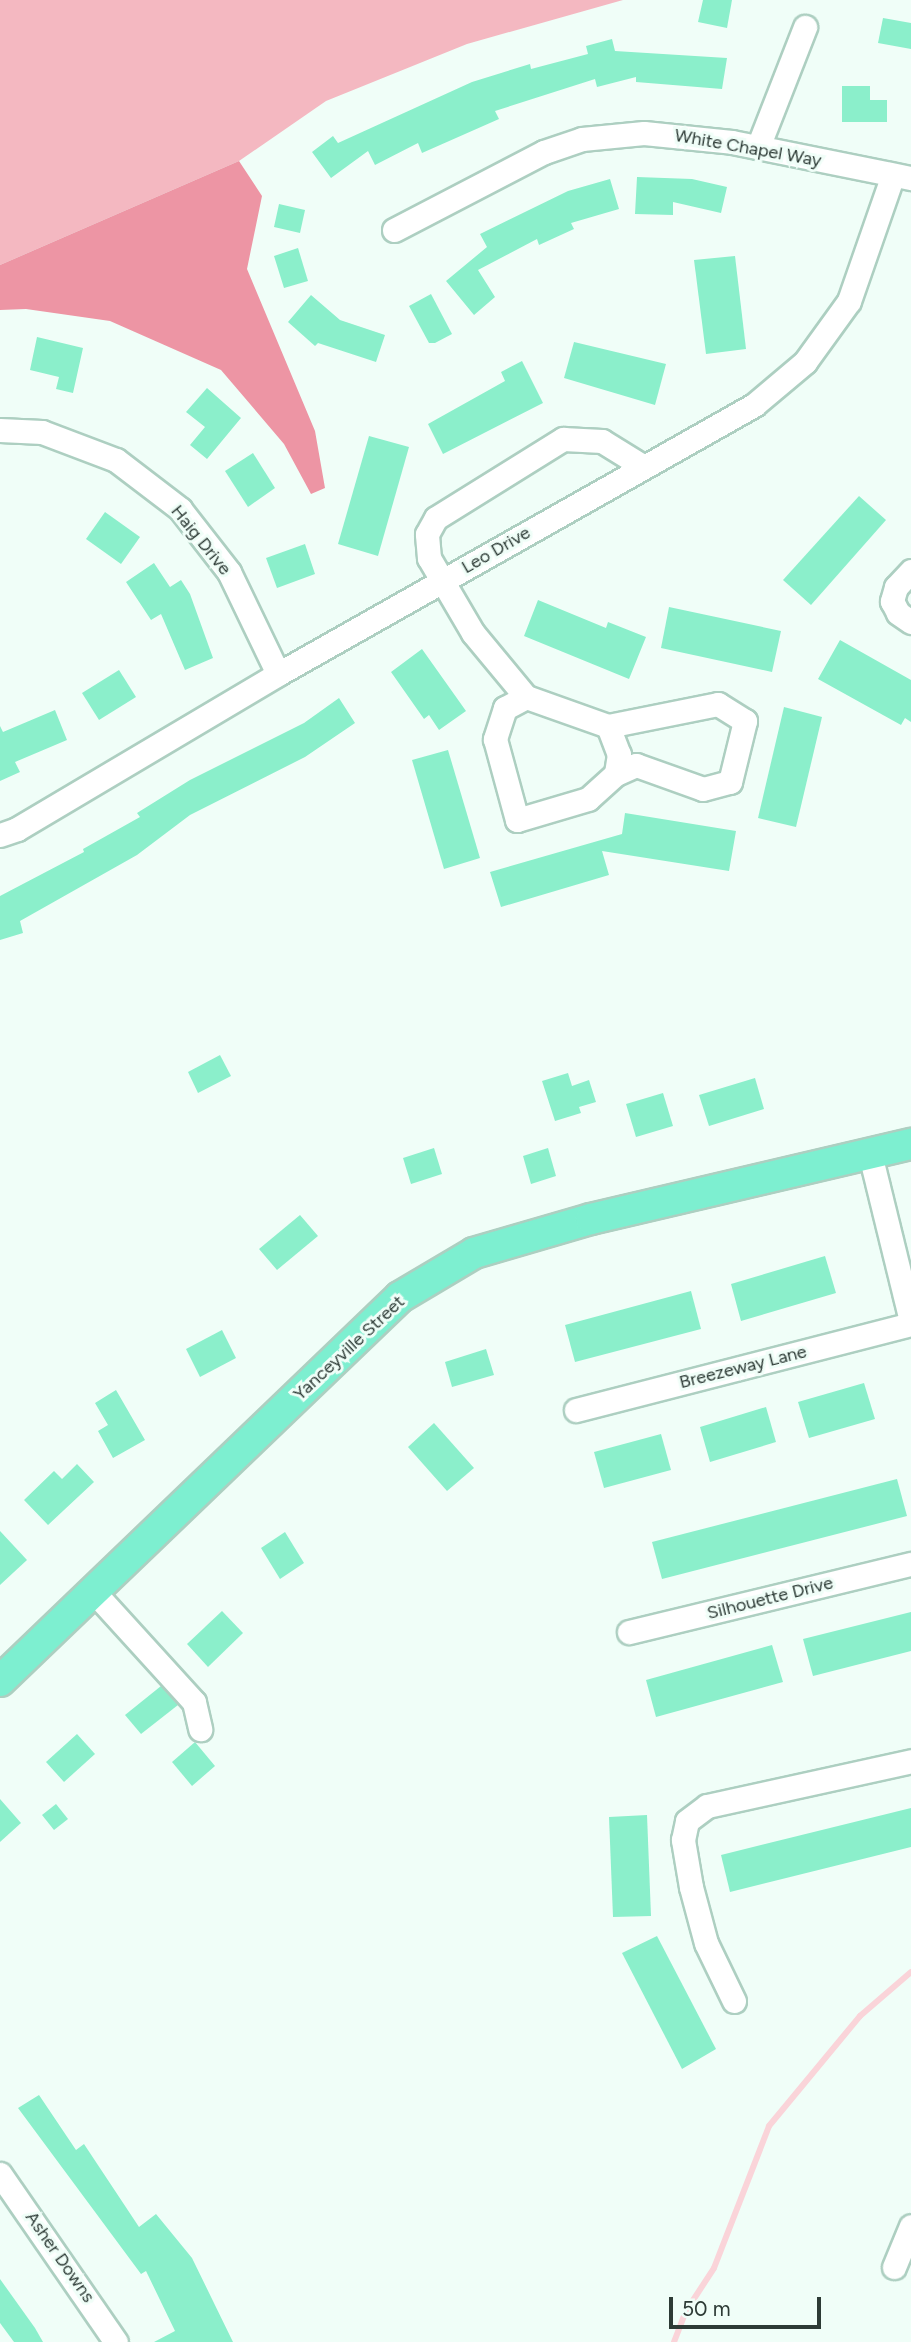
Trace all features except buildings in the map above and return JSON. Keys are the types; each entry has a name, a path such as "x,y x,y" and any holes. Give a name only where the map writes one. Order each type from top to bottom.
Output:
{"main road":[{"name":"Yanceyville Street","path":"0,1681 400,1297 474,1253 591,1219 911,1144"}],"street":[{"path":"758,147 805,27"},
{"name":"White Chapel Way","path":"394,230 544,152 582,139 644,133 758,147 902,176"},
{"name":"Leo Drive","path":"0,835 17,829 278,674 754,405 820,344 849,301 902,176"},
{"name":"Haig Drive","path":"0,430 42,432 116,460 180,509 229,572 278,674"},
{"path":"526,697 505,708 495,739 517,820 588,799 616,774 636,765 703,789 730,782 745,721 718,704 608,726 526,697 472,633 429,558 428,534 436,518 563,439 583,437 602,441 644,467"},
{"path":"911,571 896,587 892,601 898,613 911,622"},
{"path":"608,726 616,737 619,754 616,774"},
{"path":"870,1154 911,1322"},
{"name":"Breezeway Lane","path":"576,1410 911,1322"},
{"name":"Silhouette Drive","path":"629,1632 911,1564"},
{"path":"93,1591 194,1702 200,1729"},
{"path":"734,2001 706,1943 691,1888 683,1840 687,1821 707,1806 911,1761"},
{"name":"Asher Downs","path":"0,2174 116,2342"},
{"path":"894,2267 911,2226"}],"shaded area":[{"path":"0,0 623,0 467,44 326,101 239,161 0,265"},
{"path":"239,161 262,196 247,269 315,431 325,488 311,494 284,444 221,370 110,321 26,309 0,310 0,265"}],"waterway":[{"path":"674,2342 686,2311 714,2268 769,2126 860,2016 911,1972"}]}
